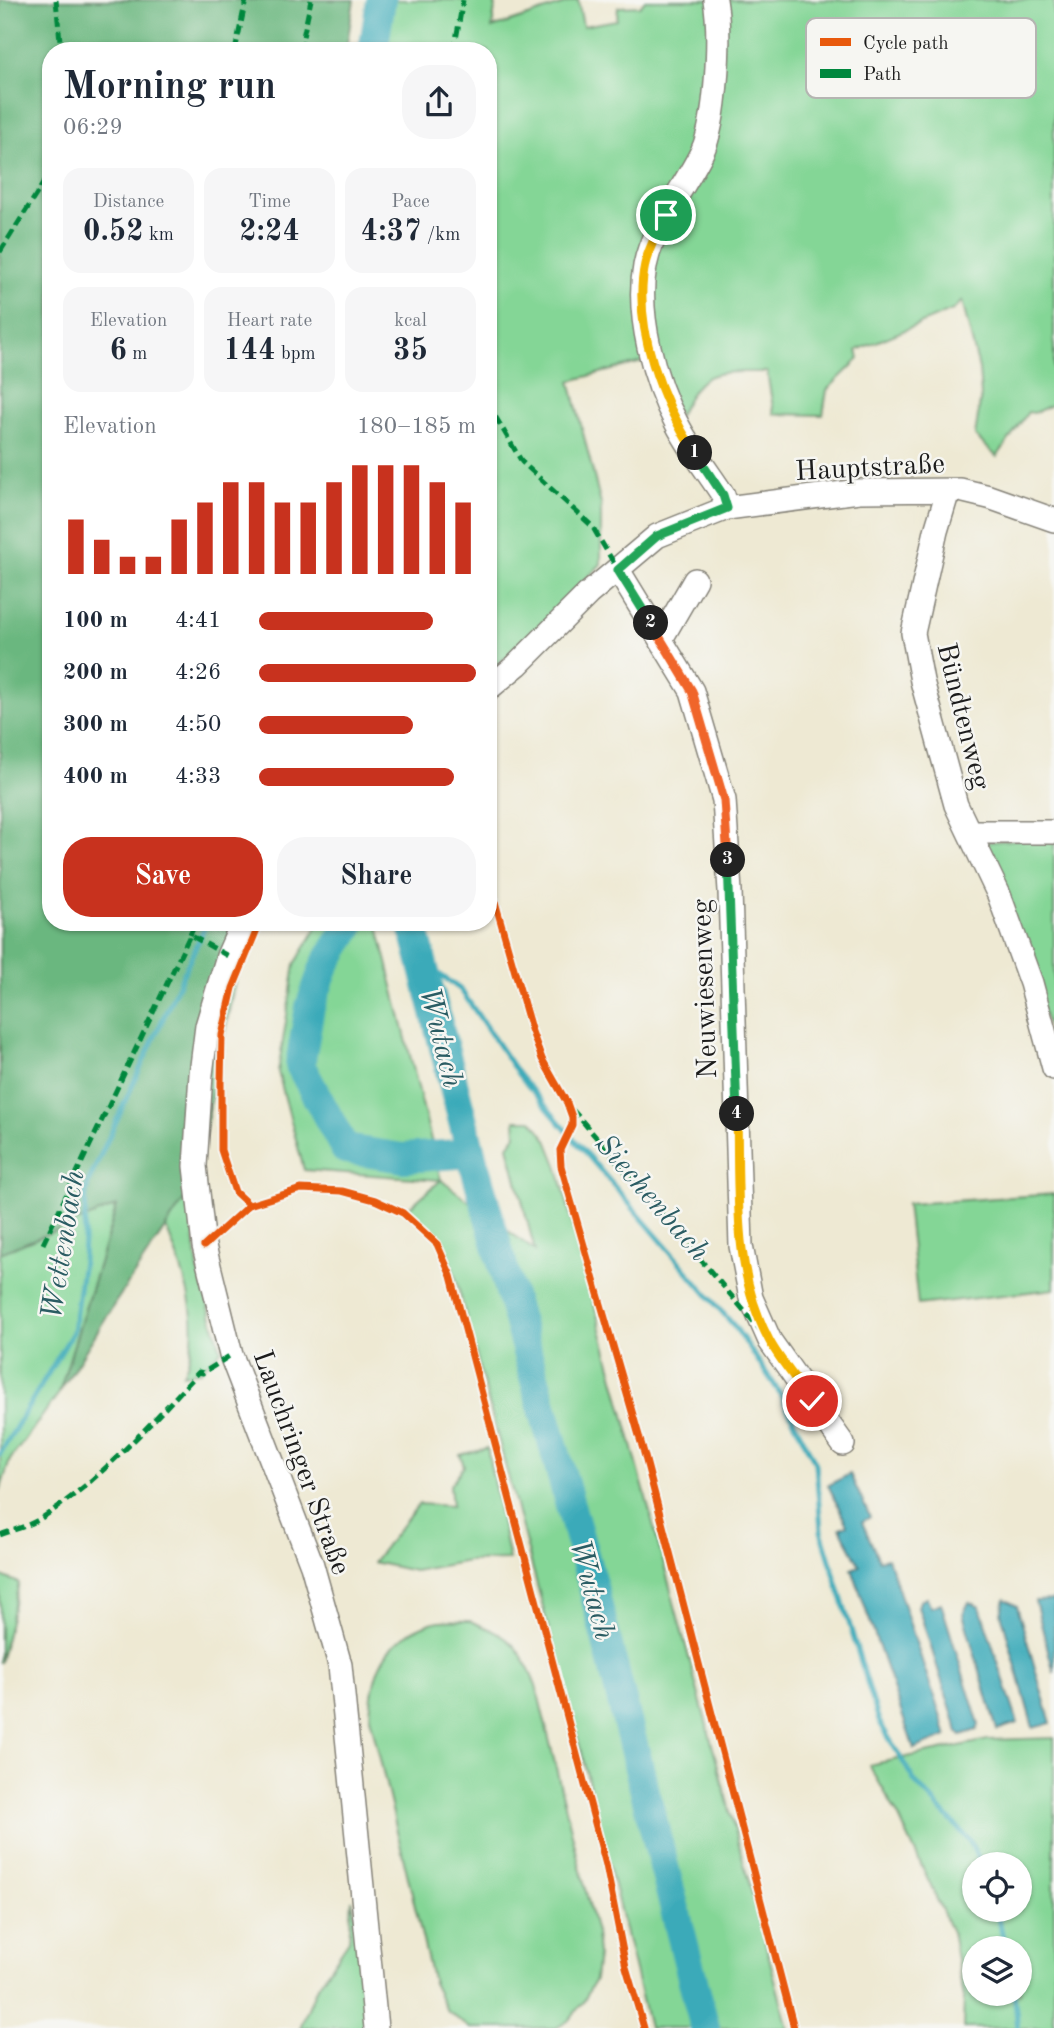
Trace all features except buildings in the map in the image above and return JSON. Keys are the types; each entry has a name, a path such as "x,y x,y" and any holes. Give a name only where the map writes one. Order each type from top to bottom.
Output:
{"street":[{"path":"715,0 717,43 711,121 703,150 654,238 645,262 642,312 654,366 676,424 723,495 727,508"},
{"name":"Hauptstraße","path":"618,570 657,536 727,508 859,491 960,491 989,497 1054,520"},
{"name":"Bündtenweg","path":"948,491 913,632 922,681 956,805 1004,907 1031,983 1054,1068"},
{"path":"497,682 588,594 618,570"},
{"name":"Neuwiesenweg","path":"618,570 692,691 724,800 730,891 741,1246 751,1298 769,1341 843,1444"},
{"path":"661,639 695,580"},
{"name":"Bündtenweg","path":"969,832 1054,832"},
{"name":"Lauchringer Straße","path":"239,931 228,956 206,1026 195,1166 203,1233 231,1354 312,1565 340,1665 376,2028"}],"green space":[{"path":"0,0 354,0 347,42 42,42 42,931 257,931 237,971 194,1185 59,1393 117,1206 0,1253"},
{"path":"394,0 496,0 492,28 576,0 583,26 617,20 618,7 640,6 645,0 1054,0 1054,404 1034,413 1028,412 997,457 975,436 981,395 979,369 962,301 953,310 857,350 859,359 827,390 823,415 774,414 767,372 712,375 695,388 679,416 646,361 570,381 601,504 601,564 522,645 497,664 497,42 387,42"},
{"path":"1054,837 1054,1044 985,842"},
{"path":"315,931 379,931 441,1180 304,1170 278,1072 295,964"},
{"path":"515,1120 532,1120 547,1140 557,1165 788,2028 649,2028 583,1759 455,1275 441,1239 406,1210 441,1180 535,1251 508,1146 516,1135"},
{"path":"189,1192 198,1269 221,1350 199,1372 183,1374 190,1356 192,1337 190,1300 166,1227"},
{"path":"1054,1194 1054,1289 918,1305 907,1204"},
{"path":"117,1205 59,1393 10,1460 0,1491 0,1253"},
{"path":"487,1448 509,1560 468,1561 414,1571 373,1562 419,1504 452,1506 450,1485 464,1466 460,1455"},
{"path":"0,1575 19,1583 0,1663"},
{"path":"470,1621 496,1632 512,1644 524,1660 536,1685 596,1933 598,1955 595,1979 584,2001 568,2021 556,2028 470,2028 447,2011 433,1983 370,1717 378,1671 392,1648 402,1638 431,1623"},
{"path":"1054,1738 1054,2028 963,2028 964,2006 1032,2006 1032,1936 962,1936 962,1987 952,1932 899,1817 869,1765 988,1740"},
{"path":"352,1900 360,1939 369,2028 300,2028 316,1989 349,1940"}],"water":[{"path":"850,1474 870,1517 862,1522 879,1560 888,1558 947,1736 914,1749 852,1569 860,1566 840,1528 847,1525 828,1485"},
{"path":"927,1598 931,1607 941,1603 979,1725 977,1730 961,1735 918,1607 920,1601"},
{"path":"1005,1599 1017,1606 1051,1723 1033,1728 1001,1613"},
{"path":"1054,1600 1054,1673 1035,1601"},
{"path":"969,1602 980,1607 1018,1723 997,1730 963,1614"}],"waterway":[{"name":"Wutach","path":"374,42 381,0"},
{"name":"Wettenbach","path":"0,1454 73,1332 83,1261 88,1183 203,931"},
{"name":"Wutach","path":"346,931 325,965 310,1007 300,1065 345,1149 403,1158 471,1153"},
{"name":"Wutach","path":"414,931 471,1153 592,1583 705,2028"},
{"name":"Siechenbach","path":"420,960 461,990 518,1074 735,1327 778,1390 816,1464 821,1531 879,1721 915,1782 969,1840 975,1852"},
{"name":"Siechenbach","path":"1000,1922 1003,1936"},
{"name":"Siechenbach","path":"1015,2006 1018,2028"}],"marked path":[{"path":"56,0 60,42"},
{"path":"237,42 246,0"},
{"path":"302,42 311,0"},
{"path":"456,42 463,0"},
{"path":"0,252 42,185"},
{"path":"497,419 522,462 592,526 618,570"},
{"path":"190,935 192,931"},
{"path":"43,1244 190,935 228,956"},
{"path":"572,1109 770,1341"},
{"path":"0,1535 35,1521 84,1487 124,1450 199,1372 203,1373 231,1355"}],"cycle path":[{"path":"497,909 531,1029 542,1059 572,1117 572,1125 560,1150 561,1166 644,1453 794,2028"},
{"path":"249,1205 235,1192 221,1150 222,1035 233,988 256,931"},
{"path":"204,1246 249,1205 301,1189 342,1191 375,1200 403,1213 437,1244 451,1276 606,1865 626,1967 644,2028"}],"route":[{"path":"666,215 645,262 642,312 654,366 676,424 723,495 727,508 657,536 618,570 692,691 724,800 730,891 741,1246 751,1298 769,1341 812,1401"}]}
